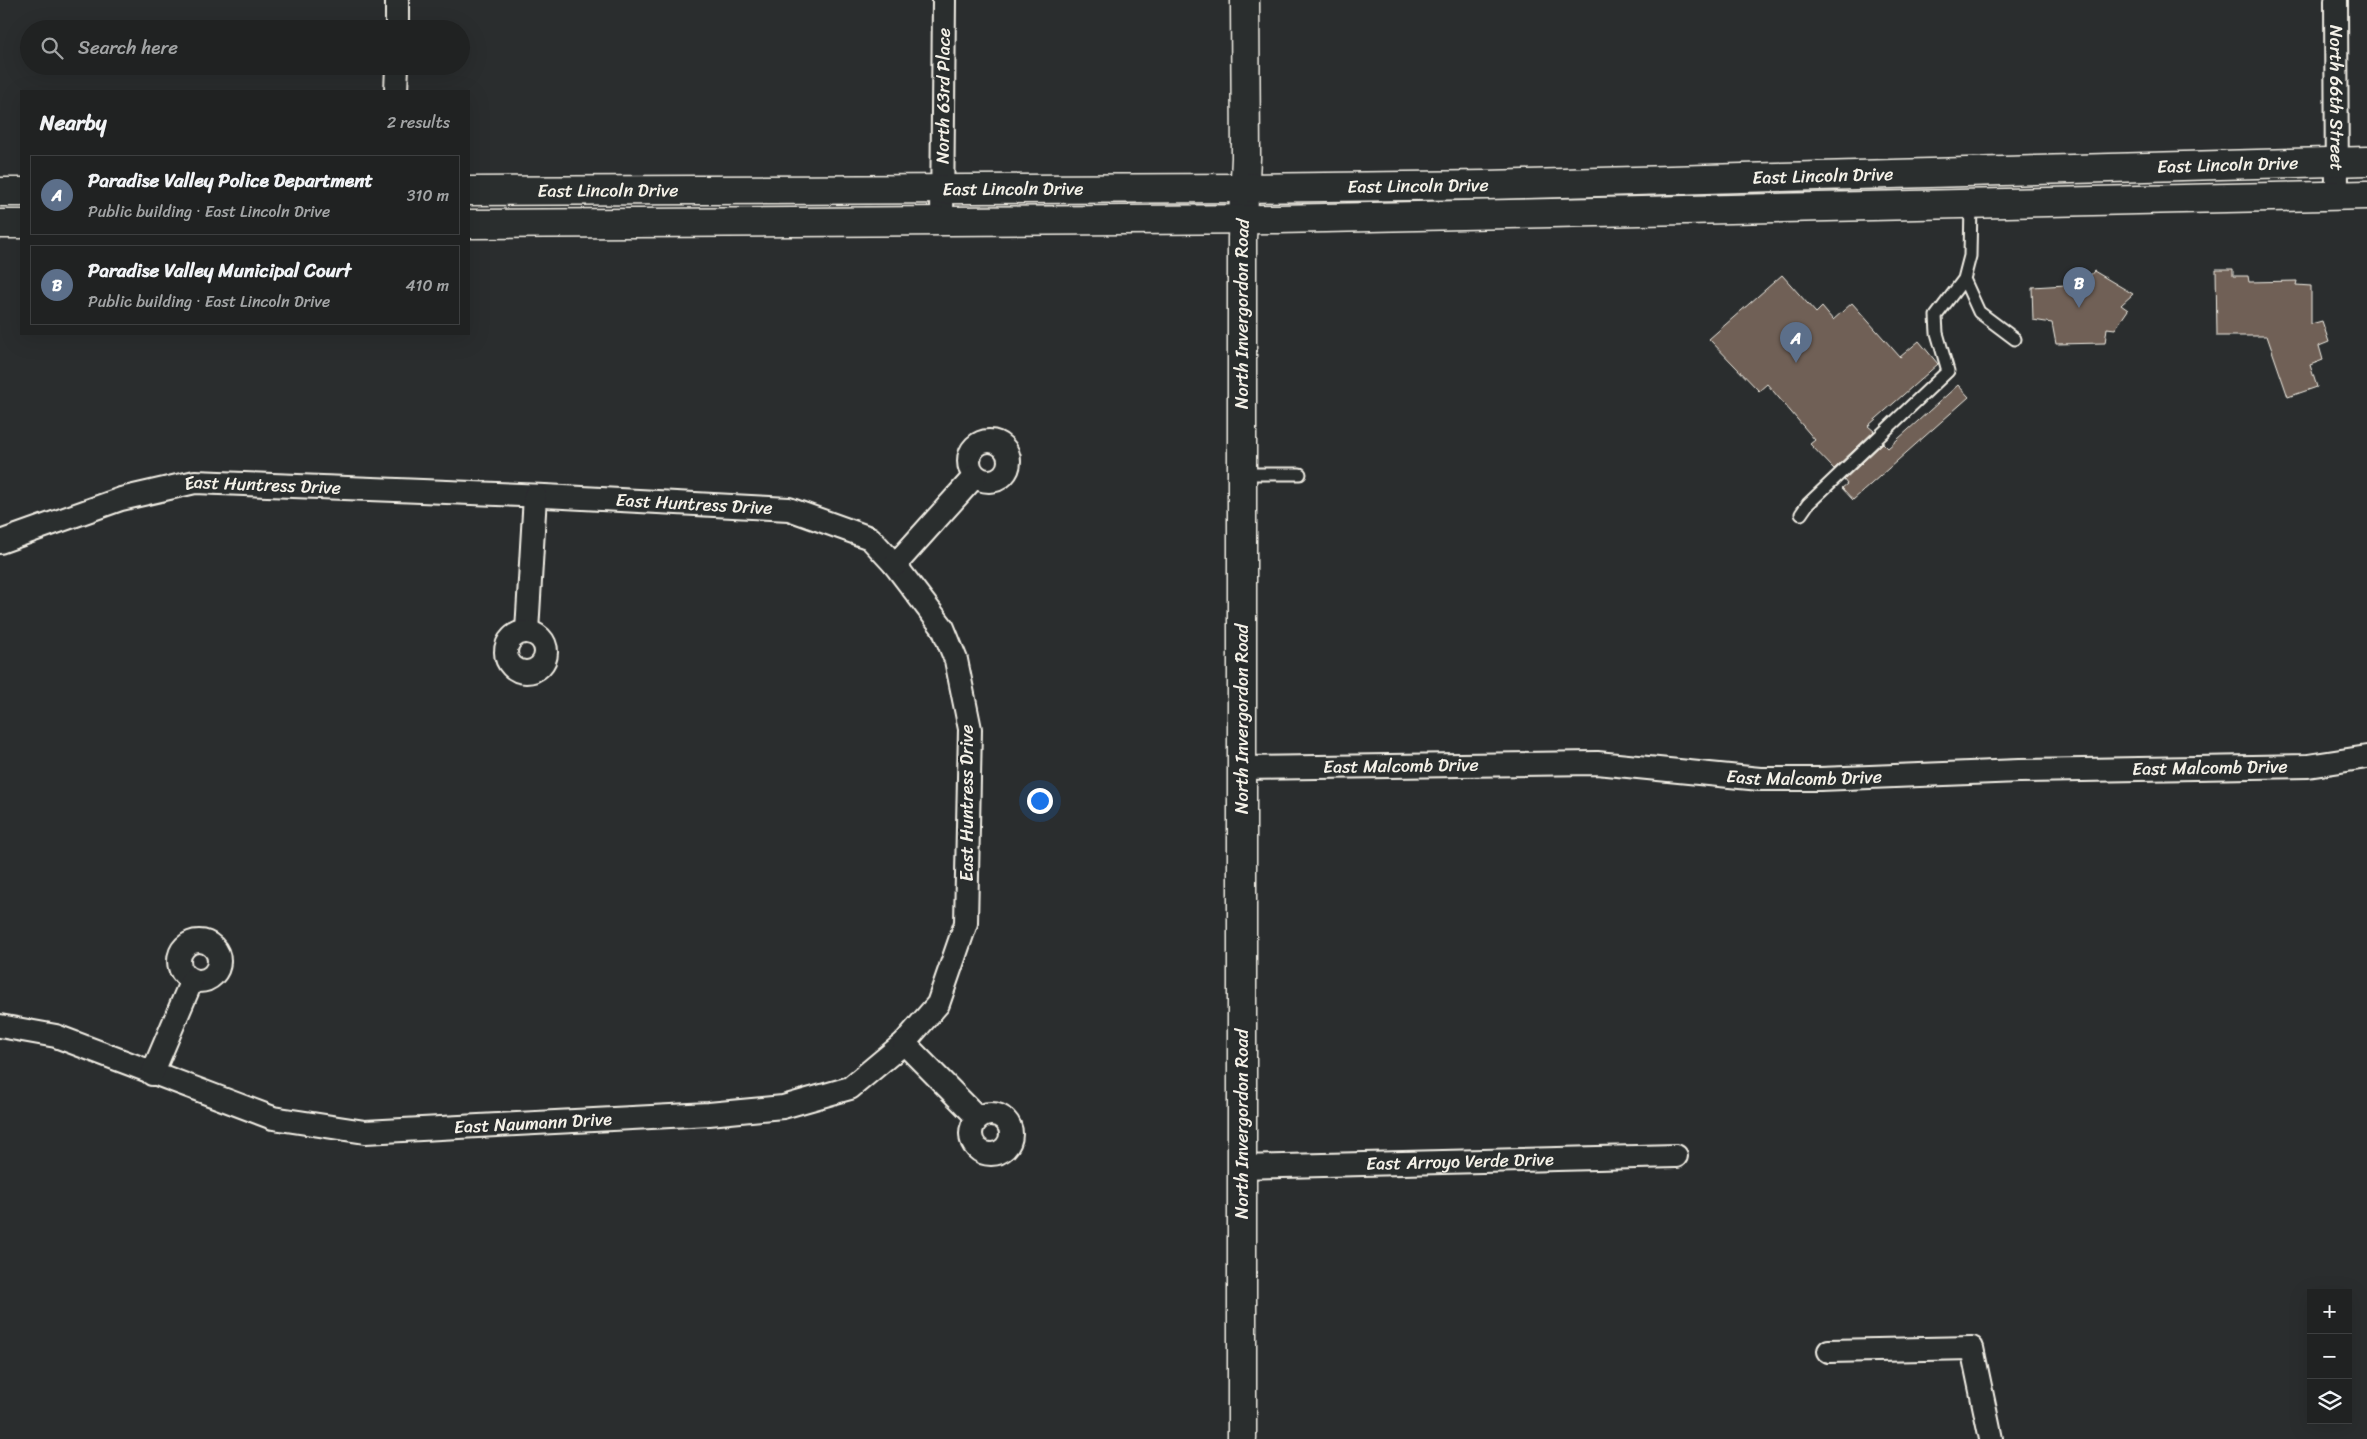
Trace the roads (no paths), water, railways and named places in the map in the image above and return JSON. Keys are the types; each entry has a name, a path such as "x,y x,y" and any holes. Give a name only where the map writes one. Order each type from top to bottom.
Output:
{"main road":[{"name":"North Invergordon Road","path":"1242,1439 1243,768 1241,474 1245,0"},
{"name":"East Lincoln Drive","path":"470,191 1244,188 1574,182 2367,161"},
{"path":"2157,167 2157,200"},
{"path":"1969,172 1971,204"},
{"path":"1574,182 1575,213"},
{"path":"0,192 20,192"},
{"name":"East Lincoln Drive","path":"470,224 1242,219 2367,196"},
{"path":"0,224 20,224"}],"street":[{"path":"397,20 398,0"},
{"name":"North 63rd Place","path":"942,221 944,0"},
{"name":"North 66th Street","path":"2336,0 2337,196"},
{"path":"396,90 397,75"},
{"path":"894,566 975,476"},
{"name":"East Huntress Drive","path":"0,542 121,499 195,482 789,509 870,538 943,628 956,660 970,729 966,923 938,1004 904,1043"},
{"path":"527,631 535,496"},
{"name":"East Malcomb Drive","path":"1243,768 1597,763 1760,779 1820,779 2019,771 2308,766 2367,756"},
{"path":"152,1074 192,980"},
{"name":"East Naumann Drive","path":"0,1026 56,1036 272,1118 365,1132 709,1114 783,1107 850,1088 904,1043"},
{"path":"904,1043 978,1118"},
{"name":"East Arroyo Verde Drive","path":"1242,1167 1676,1156"},
{"path":"1829,1351 1972,1348 1991,1439"}],"lane":[{"path":"1801,514 1808,504 1948,371 1937,333 1936,316 1964,279 1970,256 1971,204"},
{"path":"1964,279 1979,312 2015,339"},
{"path":"1241,474 1300,474"}],"place":[{"name":"Paradise Valley Municipal Court","path":"2079,308"},
{"name":"Paradise Valley Police Department","path":"1796,363"}]}
